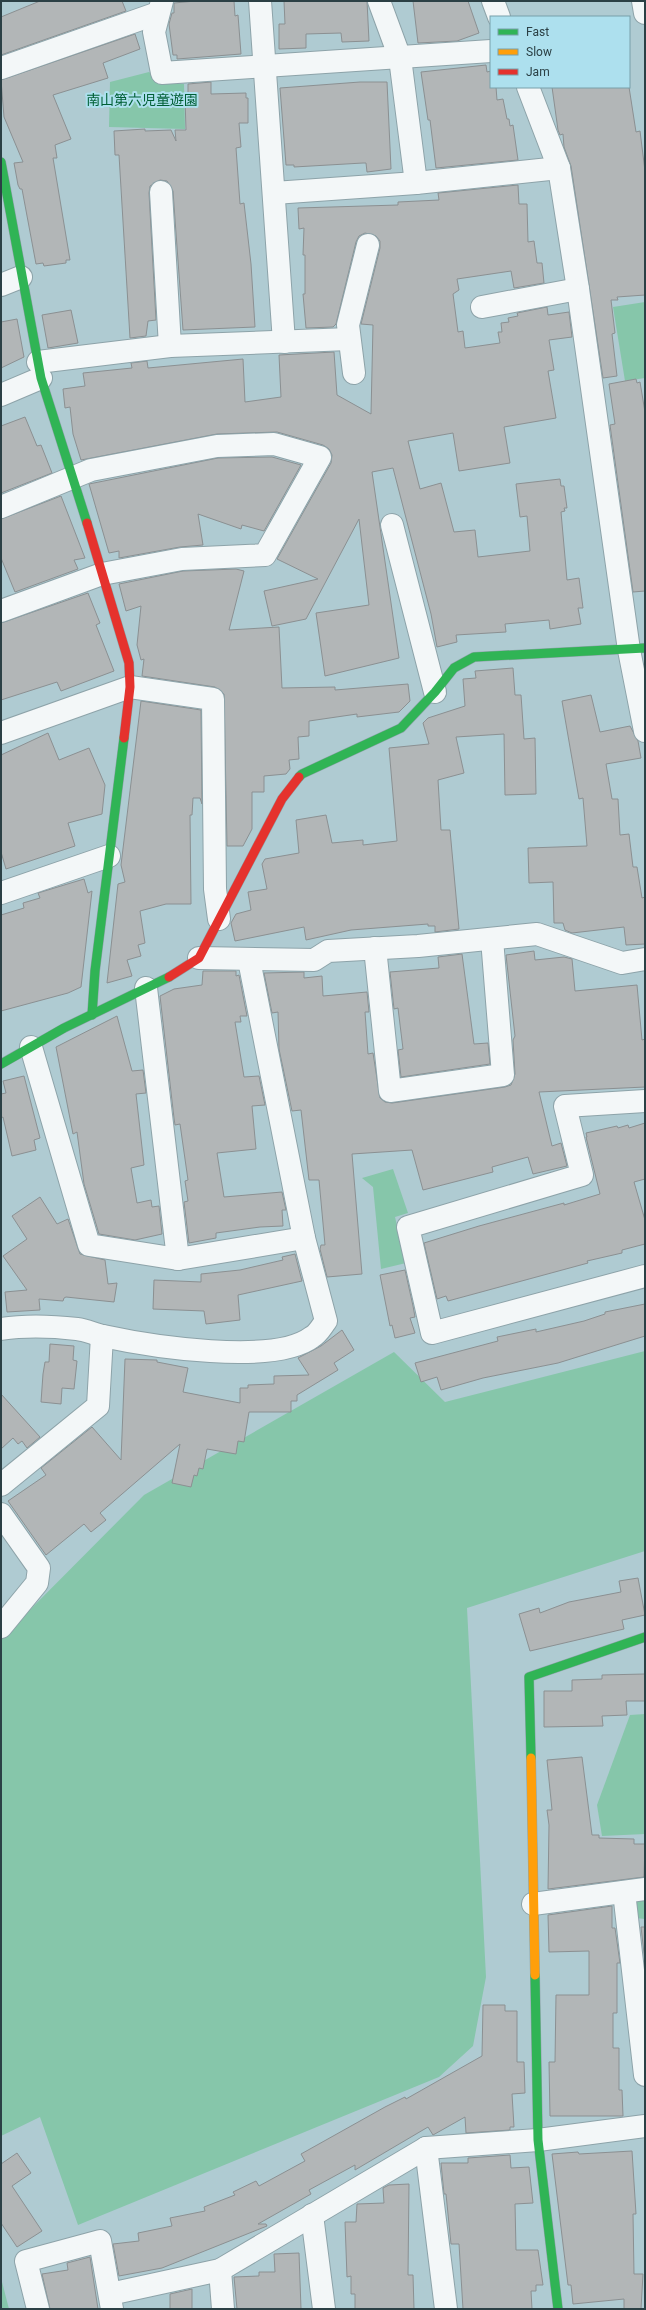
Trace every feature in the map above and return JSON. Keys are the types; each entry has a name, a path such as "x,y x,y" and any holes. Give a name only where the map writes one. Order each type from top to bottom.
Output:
{"street":[{"path":"260,1 284,342"},
{"path":"379,1 400,58 416,182"},
{"path":"492,1 499,16"},
{"path":"642,1 645,13"},
{"path":"160,7 154,32 162,73 490,51"},
{"path":"1,68 160,7"},
{"path":"528,88 559,168 637,649 645,731"},
{"path":"274,193 416,182 559,168"},
{"path":"2,174 39,370 74,478 129,663 130,687 109,856 92,1015"},
{"path":"161,192 170,346"},
{"path":"354,373 348,324 368,245"},
{"path":"1,285 21,277"},
{"path":"482,307 578,289"},
{"path":"1,395 39,370 170,346 349,339"},
{"path":"1,507 74,478 90,470 217,446 274,444 320,457 265,555 182,558 102,574 1,611"},
{"path":"392,525 435,692"},
{"path":"1,1064 92,1015 184,970 199,958 282,799 302,774 401,728 435,692 454,668 474,657 637,649"},
{"path":"1,733 130,687 213,699 214,889 219,919"},
{"path":"1,893 109,856"},
{"path":"199,958 314,960 328,951 492,939 537,934 622,963 645,959"},
{"path":"375,948 390,1091 503,1075 492,939"},
{"path":"1,1329 23,1325 79,1329 102,1336 174,1349 247,1352 287,1348 312,1338 326,1321 304,1238 249,960"},
{"path":"146,988 178,1259"},
{"path":"31,1047 89,1245 178,1259 304,1238"},
{"path":"645,1101 565,1106 582,1175 408,1227 432,1333 645,1276"},
{"path":"1,1485 98,1406 102,1336"},
{"path":"1,1514 39,1568 37,1583 1,1627"},
{"path":"558,2309 538,2140 529,1677 645,1637"},
{"path":"533,1904 635,1890 645,2075"},
{"path":"38,2309 26,2261 100,2241 111,2302 220,2270 426,2148 538,2140 645,2126"},
{"path":"426,2148 446,2309"},
{"path":"312,2215 324,2309"},
{"path":"220,2270 223,2309"}],"green space":[{"name":"南山第六児童遊園","path":"149,72 160,82 184,84 185,129 109,127 110,82"},
{"path":"645,302 645,378 625,381 613,307"},
{"path":"393,1169 408,1213 395,1217 406,1263 381,1269 373,1187 362,1178"},
{"path":"645,1351 645,1551 467,1608 486,1977 473,2046 439,2077 78,2225 40,2117 1,2136 1,1639 144,1495 394,1352 445,1402"},
{"path":"645,1714 645,1834 602,1836 597,1805 630,1715"},
{"path":"645,1894 645,1919 635,1918 632,1896"},
{"path":"1,2278 9,2309 1,2309"}],"building":[{"path":"40,1 122,1 126,11 1,55 1,17"},
{"path":"196,1 234,1 235,16 238,15 241,54 177,59 177,55 173,55 169,24 172,13 174,13 174,3"},
{"path":"284,1 367,1 369,41 342,42 341,33 306,34 306,48 279,49 279,24 285,24"},
{"path":"413,1 468,1 479,33 457,41 418,43"},
{"path":"135,34 140,49 103,63 108,78 53,95 71,139 55,145 57,158 53,158 70,260 66,260 66,263 44,266 43,263 36,264 22,189 20,189 18,185 14,163 23,162 4,117 1,80"},
{"path":"486,65 487,72 490,71 490,88 496,88 497,100 503,99 507,119 509,119 510,126 513,125 518,160 436,168 430,120 428,120 421,72"},
{"path":"211,82 211,94 246,93 246,98 248,98 248,123 239,123 241,147 236,148 240,204 244,203 251,264 255,327 183,330 173,191 167,181 160,180 150,186 149,193 156,320 148,321 146,336 130,338 119,155 115,155 114,131 145,129 145,131 171,130 176,141 175,130 186,130 185,98 188,98 188,84"},
{"path":"360,82 387,82 391,169 367,172 366,163 294,167 294,165 286,165 280,88"},
{"path":"552,88 629,88 636,132 640,131 645,171 645,295 617,297 618,300 611,300 615,333 612,334 617,376 603,378 571,166 564,147 563,134 560,135"},
{"path":"518,185 519,204 527,204 528,242 534,241 537,263 542,263 544,283 514,288 511,271 457,279 459,290 453,294 458,332 463,331 465,348 500,343 498,332 502,332 501,323 509,322 508,318 518,316 517,313 547,307 548,315 569,312 572,337 549,340 554,370 548,371 556,418 504,427 510,463 459,471 453,433 408,441 420,489 441,483 454,532 475,530 478,557 530,551 527,516 520,517 516,484 560,479 561,486 564,486 567,508 564,508 565,511 561,512 567,580 579,578 583,608 578,608 581,624 550,629 549,620 505,624 506,632 456,635 457,642 437,647 431,614 393,468 372,472 399,658 325,676 316,613 369,605 359,519 306,619 272,626 264,591 318,579 277,559 331,463 332,455 329,449 323,445 277,432 217,434 81,460 73,434 70,407 65,408 63,389 85,386 83,373 132,368 131,363 147,361 148,368 243,359 245,402 281,397 279,355 334,352 337,395 371,414 373,325 361,324 380,248 380,241 376,236 365,233 359,236 356,242 336,324 333,327 306,328 303,294 305,294 305,255 303,255 304,228 299,229 298,208 398,205 398,202 439,200 438,193"},
{"path":"71,310 78,343 48,348 42,315"},
{"path":"17,319 24,357 1,368 1,322"},
{"path":"636,379 637,383 640,382 645,412 645,591 633,592 610,425 615,424 609,384"},
{"path":"25,417 37,446 41,445 52,473 1,493 1,426"},
{"path":"272,457 301,465 264,531 242,525 241,529 198,514 203,545 180,547 119,558 119,551 109,553 89,484 218,458"},
{"path":"61,496 85,558 74,560 78,569 15,592 1,558 1,519"},
{"path":"236,569 244,571 229,630 279,627 282,688 335,687 335,690 408,684 410,701 399,712 357,717 357,714 309,721 309,736 298,737 299,759 289,760 290,769 286,774 264,776 264,792 252,792 252,829 243,846 227,846 224,694 215,687 142,676 144,659 141,660 137,645 141,606 126,611 119,584 183,571"},
{"path":"88,593 100,623 96,625 114,671 61,691 57,682 1,700 1,623"},
{"path":"513,668 515,695 521,695 524,739 535,738 536,794 505,795 504,734 456,737 464,773 438,780 441,830 450,830 459,929 435,932 435,926 428,926 428,924 351,930 306,940 304,927 235,941 231,923 236,914 251,910 248,892 267,889 262,864 265,859 299,853 296,820 326,815 332,843 363,840 363,845 397,841 389,748 429,744 423,723 428,718 465,706 463,679 476,678 475,671"},
{"path":"591,695 600,732 630,726 638,741 641,758 606,764 612,799 618,799 620,835 629,834 633,867 637,867 642,898 645,897 645,944 626,945 624,927 572,933 565,930 563,923 554,923 553,882 529,883 528,848 587,846 583,798 579,799 562,701"},
{"path":"141,701 201,710 202,804 200,798 193,798 192,815 190,815 191,904 166,904 140,911 145,943 138,945 141,956 127,960 132,976 107,983 118,884 125,882 121,865"},
{"path":"48,733 59,760 89,748 105,785 102,814 68,823 75,846 6,869 1,852 1,755"},
{"path":"84,879 88,893 92,891 81,987 68,993 1,1011 1,915 24,908 23,903 40,898 38,893"},
{"path":"534,951 535,960 564,957 572,959 575,991 637,985 642,1040 645,1039 645,1087 539,1092 552,1146 561,1143 567,1166 533,1174 528,1157 492,1167 493,1172 423,1190 412,1150 352,1154 362,1274 327,1277 320,1249 321,1245 325,1245 319,1180 309,1180 301,1110 292,1111 279,1049 278,1012 272,1013 264,973 304,972 304,978 322,976 323,996 367,992 369,1012 365,1012 368,1054 373,1053 380,1098 385,1102 392,1103 511,1085 515,1074 513,1040 515,1036 506,955"},
{"path":"462,954 474,1044 488,1043 490,1064 401,1077 398,1050 403,1049 398,1008 394,1009 390,972 439,968 438,957"},
{"path":"203,971 236,971 236,976 239,975 247,1016 240,1016 241,1022 235,1022 244,1077 259,1076 265,1105 252,1106 256,1149 217,1153 224,1197 282,1192 286,1210 282,1210 283,1226 260,1227 216,1233 216,1238 189,1243 184,1202 188,1201 185,1181 188,1180 180,1124 175,1125 160,996 174,989 202,985"},
{"path":"117,1016 132,1071 143,1070 146,1093 136,1094 144,1165 131,1168 137,1203 151,1200 152,1207 159,1206 162,1234 135,1240 99,1234 84,1184 77,1132 73,1134 56,1047"},
{"path":"24,1076 40,1138 34,1140 36,1150 12,1156 3,1117 1,1118 1,1094 6,1093 3,1081"},
{"path":"645,1123 645,1179 634,1182 645,1220 645,1244 622,1250 622,1253 587,1261 588,1263 448,1301 446,1296 437,1299 424,1243 479,1226 564,1203 564,1205 600,1194 586,1133 617,1126 618,1128 628,1125 629,1128"},
{"path":"40,1197 57,1224 68,1219 80,1254 105,1260 108,1284 117,1283 114,1302 66,1297 63,1301 39,1299 40,1310 7,1312 5,1292 27,1290 3,1256 27,1239 12,1216"},
{"path":"295,1254 302,1281 238,1295 240,1320 206,1324 204,1311 153,1309 154,1280 201,1282 201,1274 240,1270 283,1260 282,1257"},
{"path":"405,1270 415,1317 410,1318 415,1333 395,1338 392,1325 390,1326 380,1275"},
{"path":"645,1304 645,1336 558,1363 483,1378 441,1390 437,1377 421,1382 415,1363 498,1341 497,1337 536,1329 536,1332 584,1321 605,1314 605,1312"},
{"path":"342,1330 354,1350 334,1363 338,1370 297,1395 297,1401 291,1401 291,1412 249,1412 244,1442 238,1441 236,1454 207,1449 203,1469 199,1468 197,1476 194,1475 191,1487 172,1483 180,1444 100,1513 106,1520 91,1532 84,1524 46,1555 8,1501 46,1475 41,1468 92,1427 121,1460 125,1359 157,1360 157,1362 188,1368 183,1392 240,1403 240,1388 248,1388 248,1385 274,1384 274,1376 309,1375 298,1358 321,1346"},
{"path":"50,1344 74,1346 73,1360 77,1361 74,1389 62,1388 61,1404 41,1402 43,1374 45,1362 49,1362"},
{"path":"1,1394 40,1437 27,1448 22,1441 18,1444 13,1438 1,1449"},
{"path":"638,1578 645,1615 622,1620 624,1629 530,1651 519,1614 539,1608 540,1613 569,1602 621,1592 619,1581"},
{"path":"645,1674 645,1701 626,1701 627,1715 602,1716 603,1726 544,1727 544,1691 572,1691 572,1680 602,1679 602,1675"},
{"path":"582,1757 592,1835 599,1835 599,1838 634,1839 634,1844 645,1844 644,1877 548,1889 549,1825 547,1810 552,1810 547,1760"},
{"path":"612,1906 612,1928 615,1928 620,1963 617,1963 617,2013 613,2013 613,2048 619,2048 619,2090 622,2090 623,2116 550,2116 549,2062 555,2062 556,1995 589,1995 589,1951 549,1952 548,1915"},
{"path":"641,1927 645,1927 645,1962"},
{"path":"483,2005 505,2005 505,2011 517,2011 517,2062 524,2062 525,2093 512,2094 514,2127 510,2127 510,2130 466,2133 465,2117 433,2135 428,2127 355,2170 355,2165 309,2190 311,2194 258,2224 266,2224 267,2226 162,2268 119,2276 113,2244 139,2241 138,2233 172,2226 170,2218 205,2211 204,2207 235,2195 233,2192 256,2181 259,2186 305,2161 301,2154 385,2107 405,2097 406,2099 482,2056"},
{"path":"632,2151 636,2214 633,2214 634,2274 643,2274 641,2309 624,2309 624,2299 573,2304 571,2285 568,2285 552,2154"},
{"path":"17,2153 31,2173 12,2186 42,2231 17,2247 1,2223 1,2164"},
{"path":"510,2155 511,2168 529,2167 533,2203 515,2204 516,2250 538,2250 543,2285 536,2285 536,2291 531,2291 532,2309 463,2309 459,2244 451,2244 441,2163 468,2163 468,2158"},
{"path":"409,2184 408,2275 413,2275 414,2309 355,2309 355,2294 351,2294 351,2276 347,2277 345,2222 356,2222 357,2204 384,2203 383,2188 389,2185"},
{"path":"299,2253 301,2309 237,2309 234,2277 259,2276 259,2272 275,2272 274,2254"},
{"path":"90,2257 98,2309 50,2309 42,2274 68,2270 67,2263"},
{"path":"192,2289 192,2309 170,2309 170,2294"}],"traffic: fast":[{"path":"1,162 41,378 87,523"},
{"path":"299,777 302,774 401,728 435,692 454,668 474,657 645,648"},
{"path":"92,1015 95,971 124,738"},
{"path":"1,1064 64,1028 169,977"},
{"path":"531,1758 529,1677 645,1637"},
{"path":"535,1975 538,2140 558,2309"}],"traffic: slow":[{"path":"531,1758 535,1975"}],"traffic: jam":[{"path":"87,523 129,663 130,687 124,738"},
{"path":"169,977 199,958 282,799 299,777"}]}
